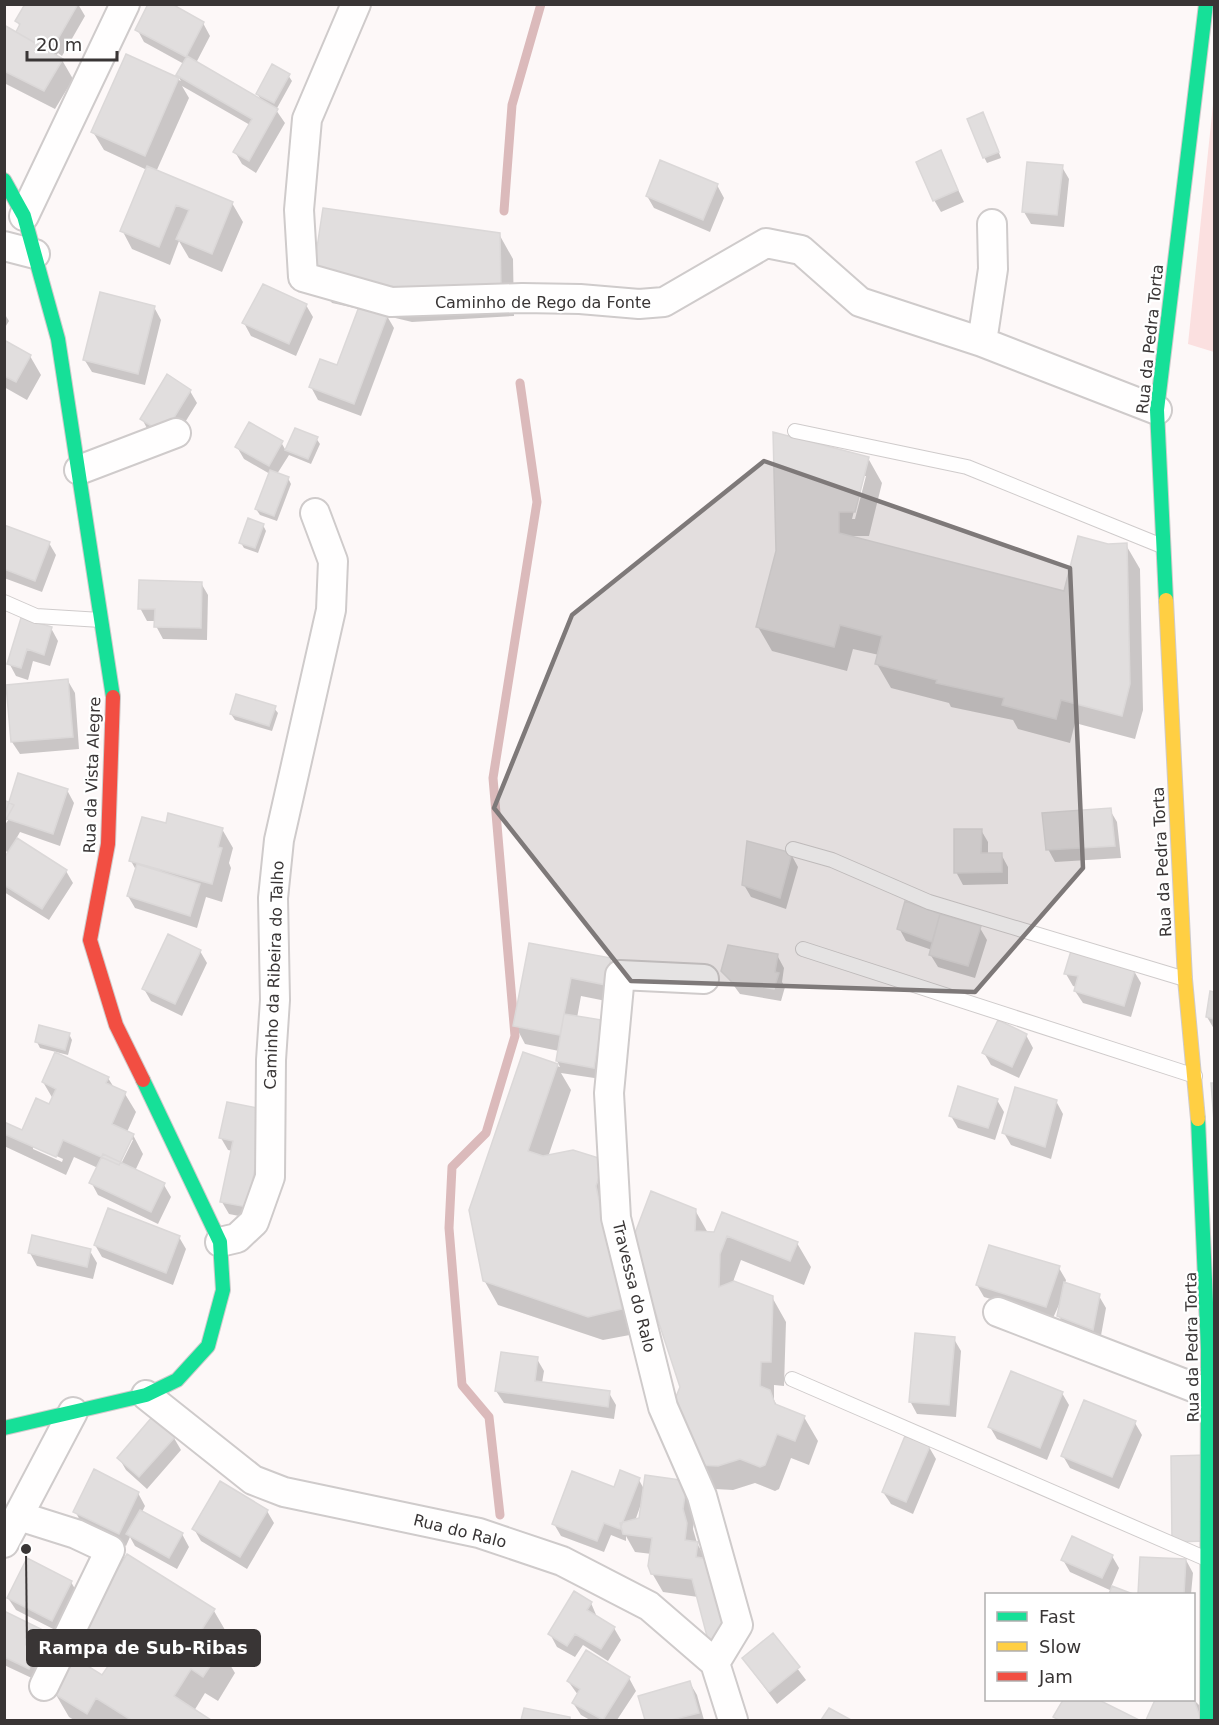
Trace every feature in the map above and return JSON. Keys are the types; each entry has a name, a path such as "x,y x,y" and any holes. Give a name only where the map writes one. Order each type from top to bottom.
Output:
{"street":[{"path":"24,216 125,4"},
{"name":"Caminho de Rego da Fonte","path":"356,4 307,119 299,210 303,277 391,302 522,298 639,304 664,302 766,243 801,250 860,302 982,342 1157,410"},
{"name":"Rua da Pedra Torta","path":"1206,4 1157,410 1185,979 1195,1076 1207,1262 1211,1394 1207,1720"},
{"name":"Rua da Vista Alegre","path":"4,180 24,216 58,339 114,705 108,844 90,940 116,1024 220,1242 223,1290 208,1346 177,1380 146,1395 4,1428"},
{"path":"982,342 993,269 992,224"},
{"path":"4,246 34,254"},
{"path":"79,470 176,433"},
{"name":"Caminho da Ribeira do Talho","path":"220,1242 237,1238 254,1222 270,1177 271,1060 275,1000 273,898 279,840 331,610 333,561 315,513"},
{"name":"Travessa do Ralo","path":"704,979 620,975 609,1093 616,1218 663,1407 702,1496 738,1625 715,1663"},
{"path":"998,1312 1211,1394"},
{"name":"Rua do Ralo","path":"146,1395 253,1480 284,1492 479,1533 562,1562 649,1606 715,1663"},
{"path":"4,1543 73,1412"},
{"path":"19,1516 76,1534 110,1550 44,1686"},
{"path":"715,1663 733,1720"}],"lane":[{"path":"795,431 967,467 1162,546"},
{"path":"4,602 36,616 101,620"},
{"path":"793,849 832,860 929,902 1185,979"},
{"path":"803,949 1195,1076"},
{"path":"792,1379 1209,1560"}],"highlighted area":[{"path":"764,461 1070,568 1083,868 975,992 631,981 494,808 572,615"}],"shaded area":[{"path":"1214,95 1214,352 1188,344"}],"building":[{"path":"25,4 78,4 55,44 50,42 46,49 16,32 20,24 15,21"},
{"path":"148,4 172,4 204,22 186,57 135,30"},
{"path":"4,25 63,59 44,91 4,71"},
{"path":"126,54 179,78 145,156 91,132"},
{"path":"187,56 278,109 249,161 233,152 252,119 176,75"},
{"path":"272,64 290,74 274,103 256,94"},
{"path":"983,112 999,152 983,158 967,119"},
{"path":"941,150 958,190 933,201 916,162"},
{"path":"660,160 718,184 703,220 646,196"},
{"path":"1027,162 1063,165 1057,215 1022,212"},
{"path":"147,166 233,202 212,254 176,239 189,210 176,205 159,247 120,231"},
{"path":"323,208 500,233 501,292 397,298 313,274"},
{"path":"263,284 307,304 289,344 242,323"},
{"path":"100,292 155,306 138,374 83,360"},
{"path":"360,304 388,314 354,404 309,387 320,359 337,365"},
{"path":"4,340 31,355 16,382 4,376"},
{"path":"167,374 191,390 164,434 140,419"},
{"path":"249,422 283,441 269,466 235,447"},
{"path":"295,428 318,437 308,459 285,450"},
{"path":"773,432 869,457 855,512 839,512 839,533 1064,591 1078,536 1108,544 1127,543 1130,684 1122,716 1061,700 1056,719 1002,705 1004,698 936,683 937,680 875,664 882,636 840,625 834,647 756,627 776,551"},
{"path":"270,470 289,477 274,516 255,509"},
{"path":"248,518 264,524 255,548 239,543"},
{"path":"4,525 50,542 35,581 4,569"},
{"path":"139,580 202,582 201,628 154,627 155,609 138,609"},
{"path":"21,618 52,627 44,655 27,649 21,668 7,664"},
{"path":"68,679 73,737 11,742 6,685"},
{"path":"236,694 276,706 269,726 230,714"},
{"path":"18,773 68,789 53,834 4,818"},
{"path":"4,800 14,805 4,823"},
{"path":"1111,808 1115,846 1046,850 1042,813"},
{"path":"168,813 223,828 218,847 222,848 212,884 129,861 142,817 166,823"},
{"path":"954,829 982,829 981,853 1002,853 1002,872 954,873"},
{"path":"17,838 67,870 42,909 4,885 4,858"},
{"path":"747,841 792,853 780,898 742,885"},
{"path":"137,864 200,884 190,916 127,896"},
{"path":"905,901 940,914 932,942 897,929"},
{"path":"940,914 981,926 968,966 929,955"},
{"path":"168,934 201,950 175,1004 142,989"},
{"path":"529,943 611,958 606,985 571,978 560,1035 513,1026"},
{"path":"728,945 778,954 775,972 779,973 774,989 732,982 721,971"},
{"path":"1071,951 1135,970 1124,1006 1074,991 1078,976 1064,974"},
{"path":"1210,991 1214,992 1214,1019 1206,1017"},
{"path":"564,1014 602,1020 594,1068 556,1061"},
{"path":"998,1020 1027,1034 1012,1067 982,1053"},
{"path":"39,1025 70,1033 65,1050 35,1042"},
{"path":"55,1052 109,1077 106,1083 126,1092 112,1124 134,1134 119,1165 63,1140 56,1157 4,1134 4,1122 22,1130 36,1098 49,1104 56,1089 42,1082"},
{"path":"523,1052 558,1064 528,1151 543,1156 573,1150 605,1160 596,1186 622,1309 588,1317 483,1281 469,1210"},
{"path":"1211,1083 1214,1083 1214,1121"},
{"path":"958,1086 998,1099 988,1128 949,1116"},
{"path":"1015,1087 1057,1100 1045,1147 1002,1133"},
{"path":"227,1102 267,1110 247,1207 220,1202 233,1141 219,1138"},
{"path":"103,1154 165,1183 151,1212 89,1183"},
{"path":"651,1191 696,1209 695,1231 714,1232 722,1212 798,1242 790,1261 727,1236 720,1254 719,1287 734,1281 773,1296 771,1362 761,1362 760,1386 770,1390 775,1404 805,1416 795,1441 777,1434 765,1465 760,1467 740,1459 718,1466 699,1465 673,1404 680,1387 632,1241"},
{"path":"108,1208 180,1236 166,1273 94,1245"},
{"path":"32,1235 91,1249 87,1267 28,1253"},
{"path":"989,1245 1060,1266 1046,1307 976,1285"},
{"path":"1064,1282 1100,1294 1093,1330 1057,1316"},
{"path":"915,1333 955,1337 949,1405 909,1402"},
{"path":"501,1352 538,1357 535,1381 610,1391 608,1407 495,1391"},
{"path":"1011,1371 1063,1392 1040,1448 988,1427"},
{"path":"1084,1400 1136,1421 1112,1477 1061,1456"},
{"path":"152,1417 175,1437 139,1477 117,1458"},
{"path":"905,1436 930,1446 906,1502 882,1492"},
{"path":"1206,1455 1207,1541 1172,1542 1171,1456"},
{"path":"94,1469 139,1492 119,1534 73,1512"},
{"path":"620,1470 640,1478 620,1529 604,1523 597,1541 552,1524 572,1471 614,1487"},
{"path":"645,1475 687,1481 683,1509 687,1523 685,1540 698,1542 696,1557 709,1559 726,1617 722,1642 708,1640 692,1579 651,1574 648,1566 652,1538 623,1534 620,1523 639,1518"},
{"path":"220,1481 268,1510 240,1557 192,1529"},
{"path":"140,1510 183,1533 169,1558 126,1534"},
{"path":"1072,1536 1113,1555 1102,1578 1061,1560"},
{"path":"127,1554 215,1609 199,1634 222,1648 203,1677 191,1669 174,1696 211,1720 131,1720 96,1698 87,1714 53,1693 75,1658 102,1675 115,1656 77,1632"},
{"path":"1140,1557 1186,1559 1184,1593 1138,1593"},
{"path":"27,1558 72,1581 52,1621 7,1598"},
{"path":"1112,1586 1130,1593 1109,1593"},
{"path":"574,1591 592,1602 587,1610 615,1627 601,1649 575,1634 567,1646 548,1634"},
{"path":"4,1611 47,1632 29,1669 4,1657"},
{"path":"773,1633 800,1667 769,1692 742,1658"},
{"path":"586,1650 630,1677 603,1720 572,1703 580,1689 567,1681"},
{"path":"690,1681 699,1713 671,1720 645,1720 638,1696"},
{"path":"1062,1701 1101,1701 1139,1720 1059,1720 1053,1717"},
{"path":"1155,1701 1194,1701 1201,1720 1146,1720"},
{"path":"524,1708 570,1717 570,1720 521,1720"},
{"path":"829,1708 851,1720 821,1720"}],"waterway":[{"path":"504,211 512,105 541,4"},
{"path":"500,1515 489,1417 462,1385 449,1228 452,1167 486,1133 515,1036 493,778 537,502 520,383"}],"traffic: fast":[{"path":"1166,600 1157,410 1206,4"},
{"path":"4,180 24,216 58,339 113,697"},
{"path":"4,1428 146,1395 177,1380 208,1346 223,1290 220,1242 143,1080"},
{"path":"1198,1119 1208,1349 1207,1720"}],"traffic: slow":[{"path":"1166,600 1185,979 1198,1119"}],"traffic: jam":[{"path":"113,697 108,844 90,940 116,1025 143,1080"}],"place":[{"name":"Rampa de Sub-Ribas","path":"26,1549"}]}
